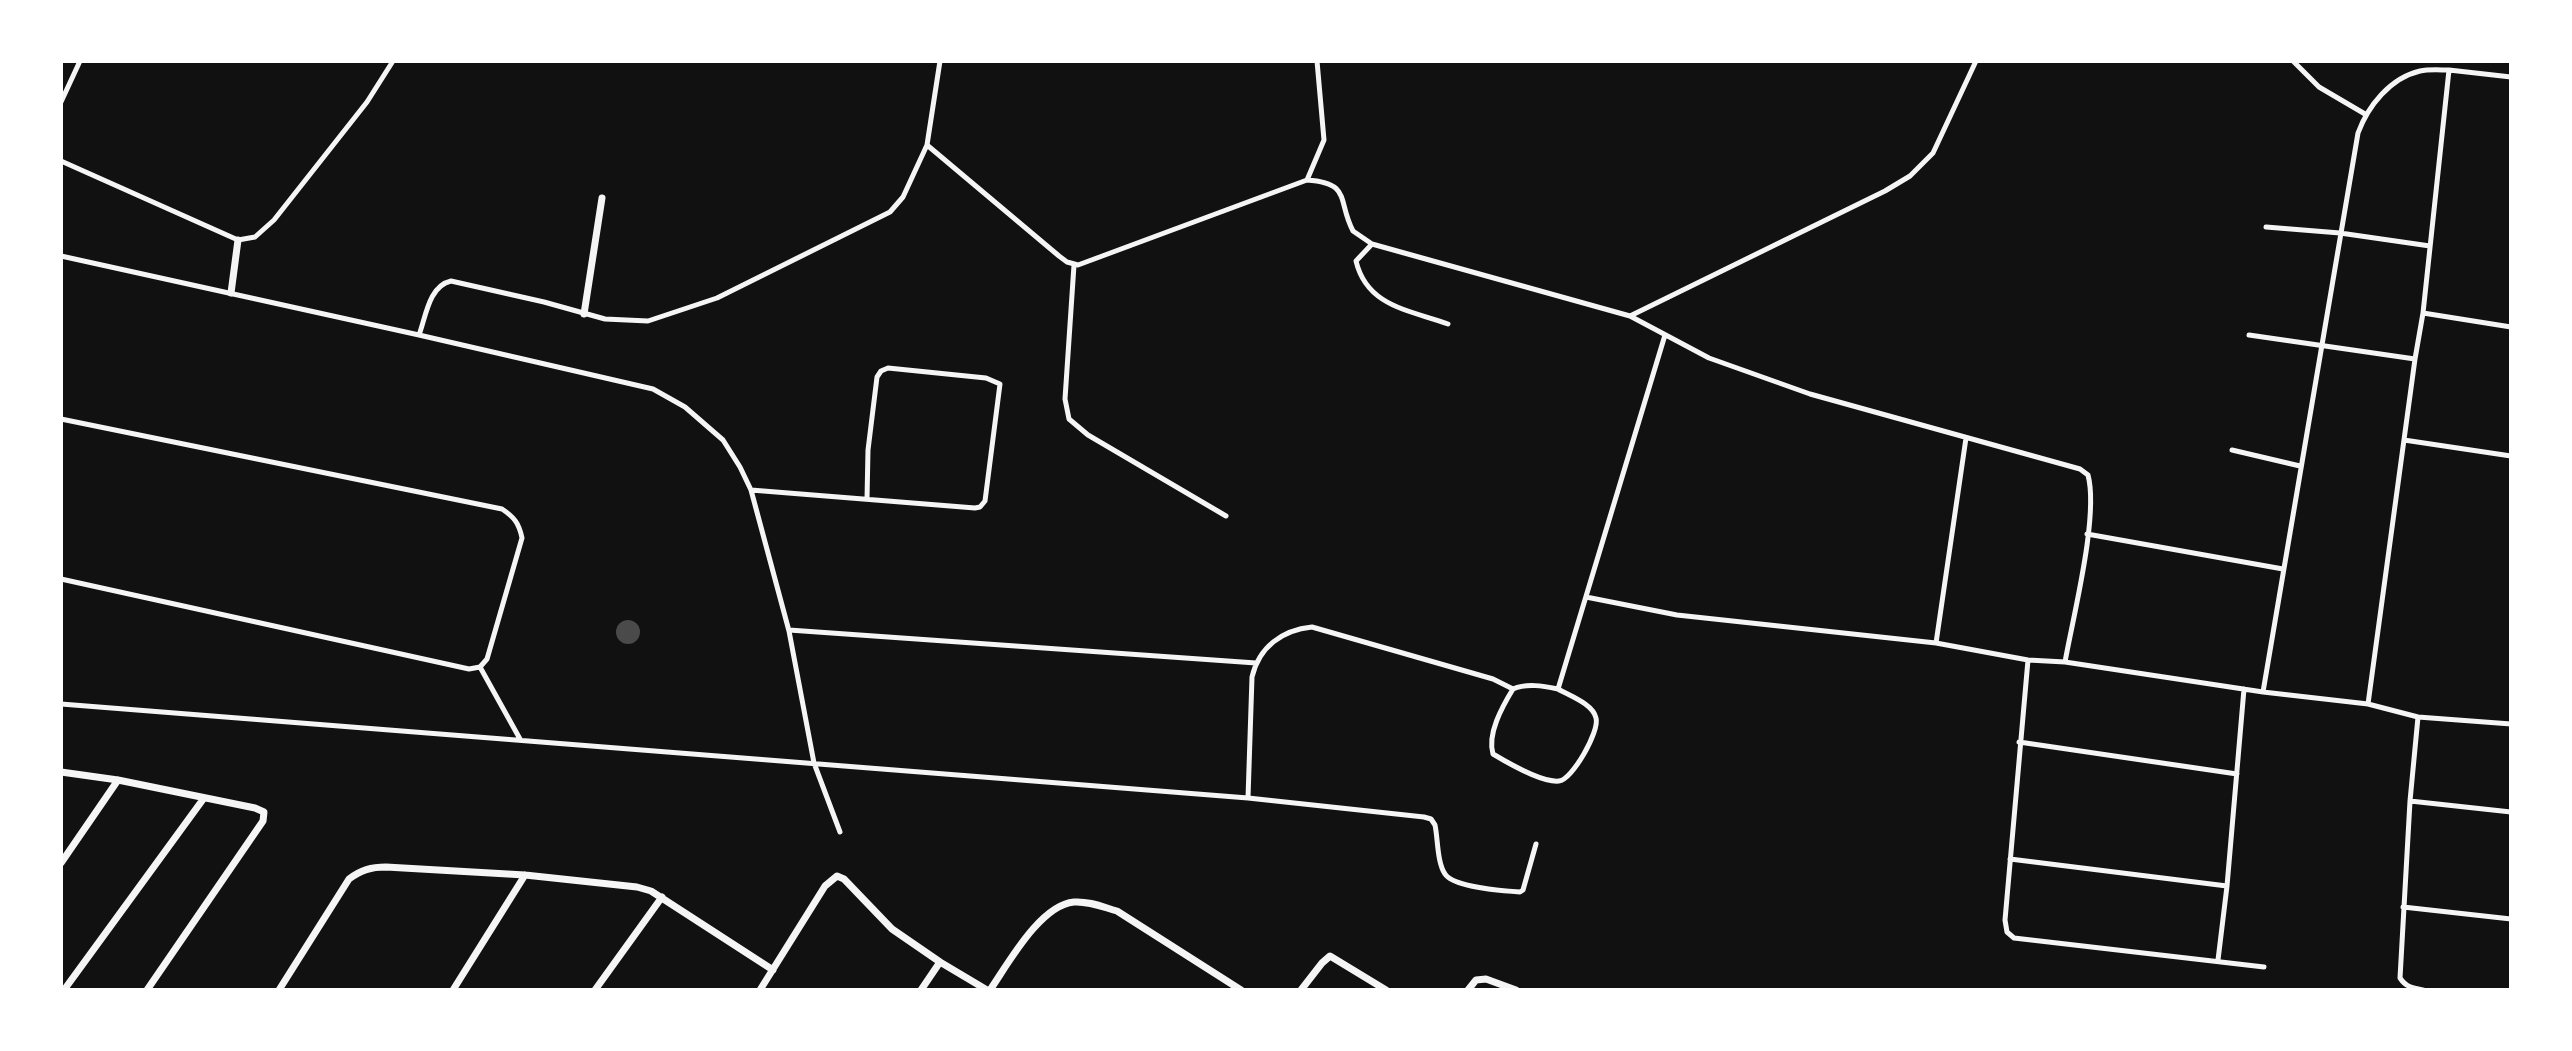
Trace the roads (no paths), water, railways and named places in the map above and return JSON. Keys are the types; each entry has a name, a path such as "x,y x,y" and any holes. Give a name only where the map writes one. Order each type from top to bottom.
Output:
{"street":[{"path":"584,314 602,198"},
{"path":"231,293 238,240"},
{"path":"61,772 118,780 264,812 265,817 147,990"},
{"path":"61,863 118,780"},
{"path":"64,990 204,797"},
{"path":"279,990 349,880 373,867 525,875 637,887 662,897 773,970"},
{"path":"453,990 525,875"},
{"path":"760,990 825,886 837,876 844,879 892,929 940,962 988,990 1041,919 1054,909 1073,902 1096,904 1116,911 1241,990"},
{"path":"595,990 662,897"},
{"path":"1301,990 1322,963 1331,956 1386,990"},
{"path":"921,990 940,962"},
{"path":"1468,990 1476,980 1486,979 1516,990"}],"lane":[{"path":"61,102 80,61"},
{"path":"61,161 238,240 255,237 274,220 367,102 393,61"},
{"path":"419,335 434,292 442,283 451,281 584,314 626,322 648,321 717,298 816,250 897,206 928,145 940,61"},
{"path":"1307,180 1324,140 1317,61"},
{"path":"1630,316 1910,176 1933,153 1976,61"},
{"path":"2293,61 2319,87 2365,114"},
{"path":"2368,704 2423,313 2449,70"},
{"path":"2263,692 2340,233 2358,133 2365,114 2401,79 2420,71 2449,70 2511,77"},
{"path":"928,145 1059,256 1074,265 1085,264 1307,180 1322,181 1338,190 1343,197 1353,231 1372,244 1630,316 1709,358 1810,394 2080,469 2088,475 2090,485 2087,534 2065,662"},
{"path":"2266,228 2340,233 2430,246"},
{"path":"1372,244 1356,261 1368,290 1379,299 1448,324"},
{"path":"61,256 653,390 669,396 685,407 723,440 751,490 789,630 814,763 839,832"},
{"path":"1074,265 1065,399 1069,419 1088,435 1226,516"},
{"path":"2423,313 2511,327"},
{"path":"1558,689 1665,335"},
{"path":"2249,335 2415,359"},
{"path":"751,490 867,499 980,507 985,501 1000,384 986,378 888,368 881,371 877,377 870,438 867,499"},
{"path":"61,419 502,509 520,525 522,538 487,659 480,667 469,670 61,579"},
{"path":"1936,643 1966,438"},
{"path":"2404,440 2511,456"},
{"path":"2232,450 2300,466"},
{"path":"2087,534 2283,569"},
{"path":"1586,597 1677,615 1936,643 2028,660 2065,662 2263,692 2368,704 2418,717 2511,723"},
{"path":"1248,798 1252,677 1255,663 1280,635 1298,628 1312,627 1493,679 1513,689"},
{"path":"789,630 1255,663"},
{"path":"2028,660 2005,919 2007,932 2014,938 2264,967"},
{"path":"480,667 520,739"},
{"path":"1520,686 1558,689 1591,708 1597,719 1595,730 1571,776 1561,782 1546,780 1493,754 1490,743 1504,703 1513,689 1520,686"},
{"path":"2218,960 2244,689"},
{"path":"61,704 1248,798 1424,817 1431,819 1435,825 1446,877 1459,883 1520,892 1524,890 1536,844"},
{"path":"2418,717 2410,801 2400,978 2405,985 2423,990"},
{"path":"2019,742 2237,774"},
{"path":"2410,801 2511,812"},
{"path":"2010,859 2227,886"},
{"path":"2403,907 2511,919"}]}
